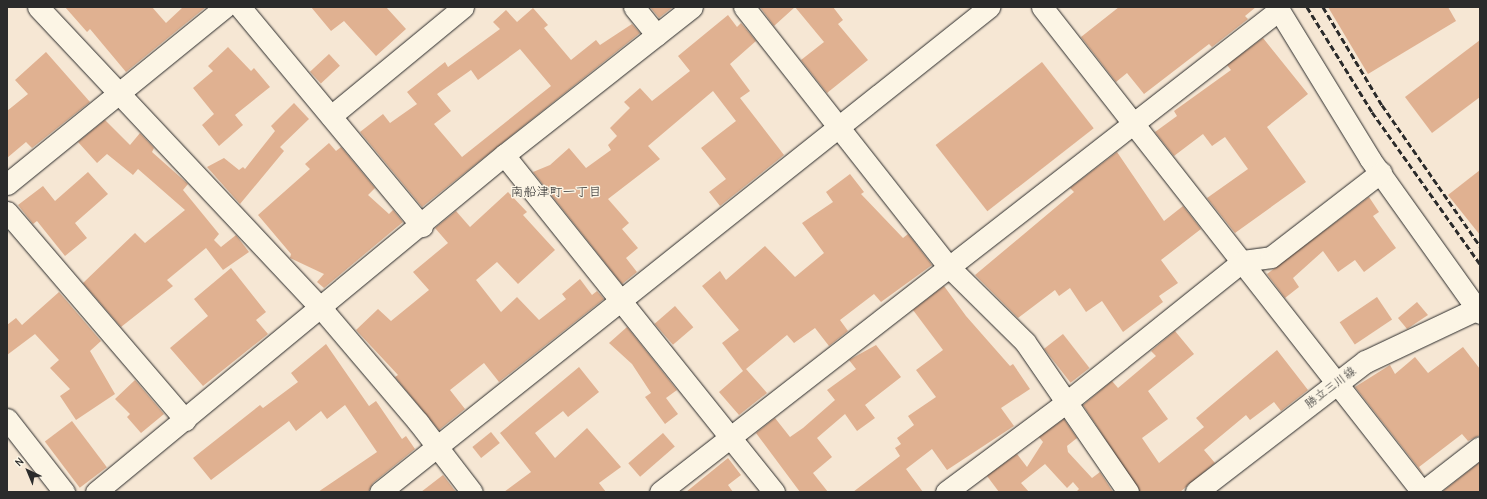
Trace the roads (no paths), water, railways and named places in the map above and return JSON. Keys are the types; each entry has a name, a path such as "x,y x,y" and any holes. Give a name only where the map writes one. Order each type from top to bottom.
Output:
{"main road":[{"name":"勝立三川線","path":"1197,492 1336,383 1366,362 1479,310"}],"street":[{"path":"38,7 321,308 438,448 472,492"},
{"path":"7,184 117,91 225,7"},
{"path":"240,7 422,226"},
{"path":"331,116 463,7"},
{"path":"634,7 657,35"},
{"path":"96,492 422,226 504,155 692,7"},
{"path":"744,7 948,266 1025,342 1068,401 1128,492"},
{"path":"380,492 438,448 989,7"},
{"path":"1042,7 1131,124 1243,260 1336,383 1422,492 1480,448"},
{"path":"660,492 1278,8 1381,172 1479,310"},
{"path":"504,155 731,436 774,492"},
{"path":"946,492 1068,401 1243,260 1271,257 1381,172"},
{"path":"7,212 184,420"},
{"path":"7,419 64,492"}],"railway":[{"path":"1307,7 1372,112 1480,264"},
{"path":"1323,7 1382,105 1480,246"}],"district":[{"name":"南船津町一丁目","path":"556,192"}]}
